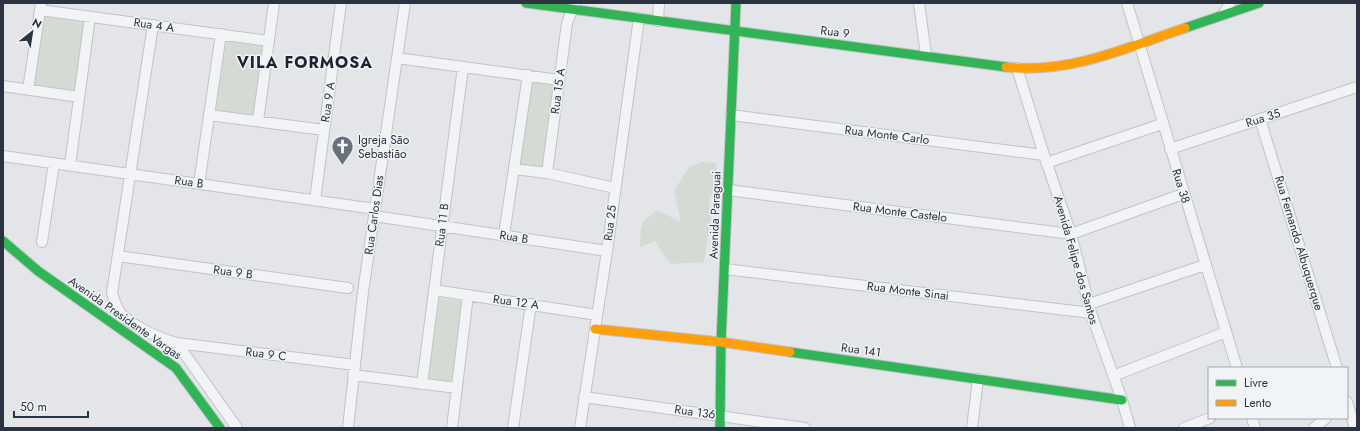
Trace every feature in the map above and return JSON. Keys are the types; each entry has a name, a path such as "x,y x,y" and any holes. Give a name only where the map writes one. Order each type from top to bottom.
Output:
{"street":[{"path":"258,121 274,3"},
{"name":"Rua 9 A","path":"315,200 341,3"},
{"name":"Rua Carlos Dias","path":"348,428 374,212 405,3"},
{"name":"Rua 9","path":"526,3 574,7 639,18 1017,68 1048,67 1078,63 1259,3"},
{"path":"658,20 659,3"},
{"name":"Avenida Paraguai","path":"720,428 720,342 725,269 736,3"},
{"path":"919,3 926,55"},
{"name":"Rua 38","path":"1127,3 1183,194 1237,367"},
{"path":"1223,15 1230,3"},
{"path":"28,90 40,7"},
{"name":"Rua 4 A","path":"40,7 90,17 269,40"},
{"name":"Rua 15 A","path":"547,173 567,23 574,7"},
{"path":"70,165 90,17"},
{"name":"Rua 25","path":"580,428 607,251 639,18"},
{"path":"112,293 153,25"},
{"path":"199,184 221,34"},
{"path":"397,58 560,80"},
{"name":"Rua 11 B","path":"422,384 463,66"},
{"name":"Avenida Felipe dos Santos","path":"1017,68 1045,159 1071,234 1090,309 1122,400 1130,428"},
{"path":"504,235 528,75"},
{"path":"3,86 79,97"},
{"name":"Rua 35","path":"1170,149 1357,87"},
{"path":"209,115 324,130"},
{"name":"Rua Monte Carlo","path":"731,115 1045,159 1162,124"},
{"name":"Rua Fernando Albuquerque","path":"1260,119 1337,367"},
{"name":"Rua B","path":"3,156 315,200 442,226 607,251"},
{"path":"42,242 54,163"},
{"path":"514,169 547,173 615,188"},
{"name":"Rua Monte Castelo","path":"728,190 1071,234"},
{"path":"1071,234 1183,194"},
{"name":"Avenida Presidente Vargas","path":"3,241 38,271 176,368 188,381 220,428"},
{"name":"Rua 9 B","path":"118,256 348,288"},
{"path":"1090,309 1205,265"},
{"name":"Rua Monte Sinai","path":"725,269 1090,309"},
{"name":"Rua 12 A","path":"434,290 597,315"},
{"name":"Rua 9 C","path":"112,293 119,312 161,339 177,343 354,370 422,384 457,388"},
{"path":"452,428 468,295"},
{"path":"514,428 531,304"},
{"name":"Rua 141","path":"595,329 720,342 1122,400"},
{"path":"1113,376 1226,332"},
{"path":"177,343 237,428"},
{"path":"972,428 978,379"},
{"name":"Rua 136","path":"584,397 805,428"},
{"path":"1348,405 1355,428"},
{"path":"1184,428 1208,419"},
{"path":"1314,428 1325,419"}],"path":[{"path":"85,304 97,295 112,293"}],"shaded area":[{"path":"45,16 86,22 75,90 34,85"},
{"path":"226,41 263,46 254,115 241,113 239,116 216,110 215,104 218,84 220,84"},
{"path":"531,82 555,85 543,168 519,164"},
{"path":"703,162 716,163 718,181 709,200 711,219 704,262 670,264 655,241 640,247 642,226 647,218 657,210 681,222 674,191 689,167"},
{"path":"439,298 463,301 452,382 427,379"}],"traffic: fast":[{"path":"526,3 1006,67"},
{"path":"720,428 721,342 736,3"},
{"path":"1185,28 1259,3"},
{"path":"3,241 38,271 176,368 220,428"},
{"path":"790,352 1122,400"}],"traffic: slow":[{"path":"1006,67 1052,67 1075,63 1120,51 1185,28"},
{"path":"595,329 721,342 790,352"}],"place":[{"name":"Igreja São Sebastião","path":"343,166"}],"district":[{"name":"VILA FORMOSA","path":"305,62"}]}
